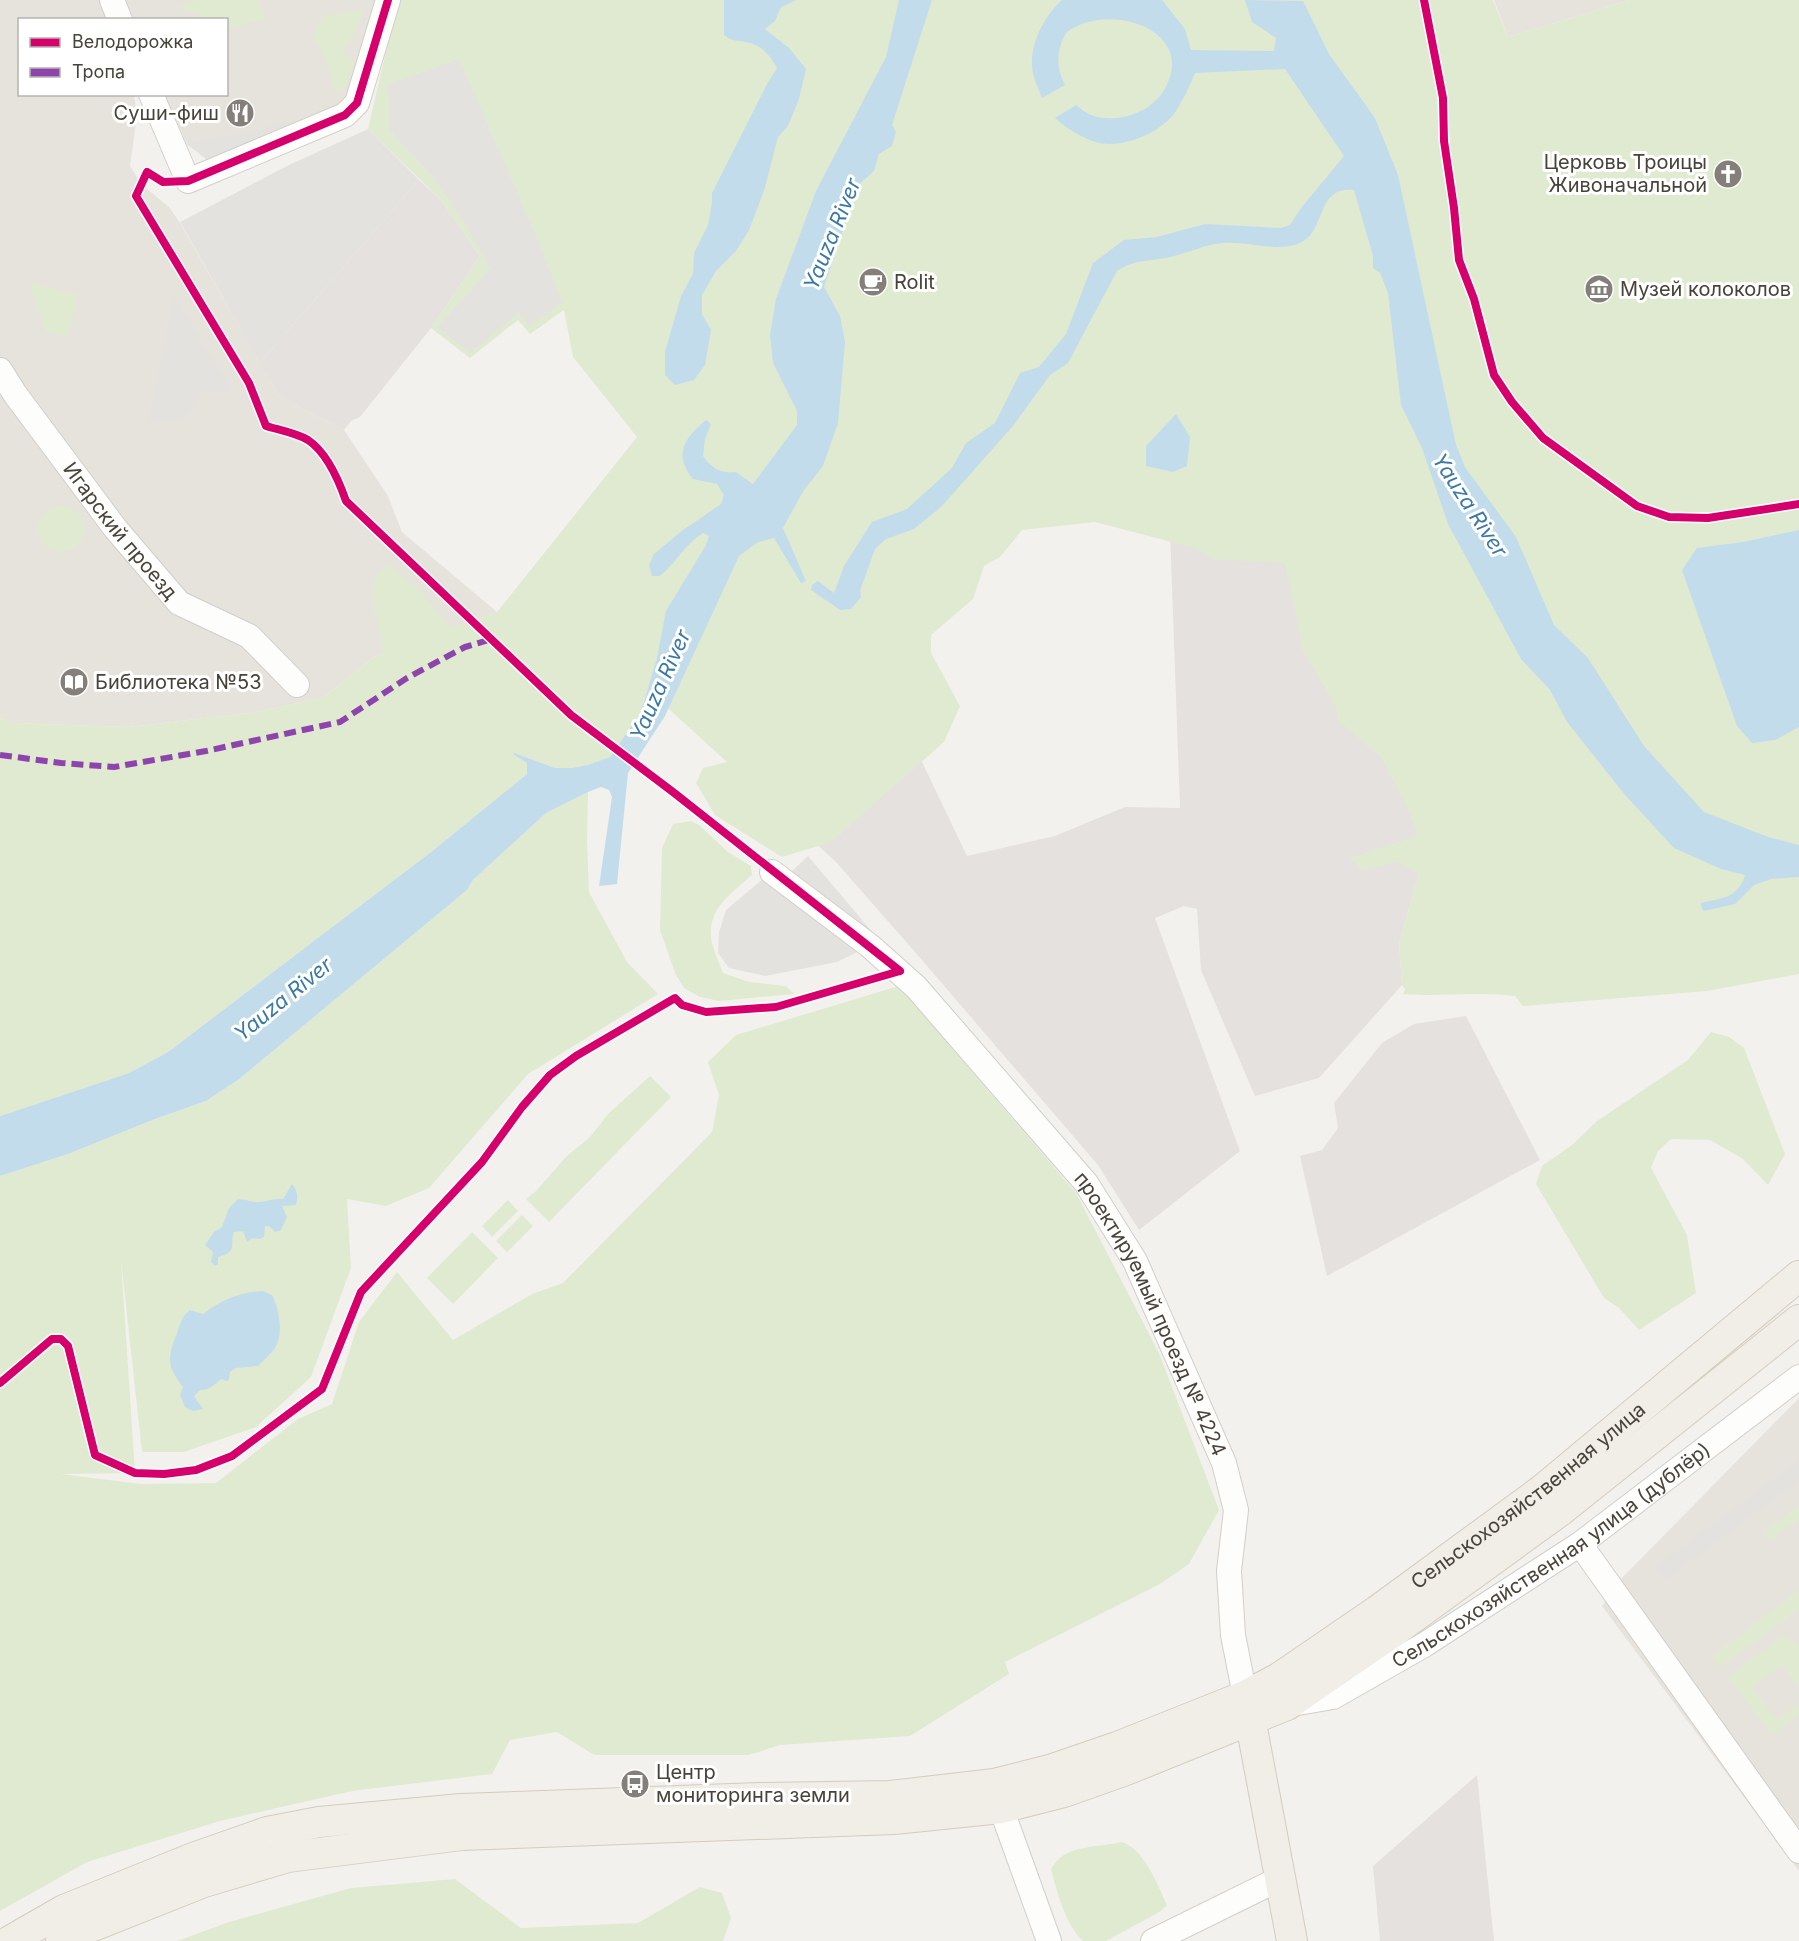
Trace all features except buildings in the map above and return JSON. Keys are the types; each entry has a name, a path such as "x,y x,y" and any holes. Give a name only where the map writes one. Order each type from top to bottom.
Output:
{"main road":[{"name":"Сельскохозяйственная улица","path":"1248,1709 1279,1678 1377,1611 1542,1490 1799,1276"},
{"name":"Сельскохозяйственная улица","path":"1248,1709 1287,1705 1393,1632 1560,1510 1799,1320"},
{"path":"61,1941 78,1932 204,1882 288,1857 462,1836 894,1819 1001,1808 1064,1792 1126,1770 1248,1709"},
{"path":"10,1941 64,1910 193,1858 267,1832 319,1822 460,1809 759,1798 890,1796 994,1784 1053,1769 1248,1709"},
{"name":"проектируемый проезд № 4224","path":"1248,1709 1292,1941"}],"street":[{"path":"112,0 119,18"},
{"path":"152,96 188,181 345,115 357,103 388,0"},
{"name":"Игарский проезд","path":"0,370 15,394 110,521 179,603 249,636 297,685"},
{"name":"проектируемый проезд № 4224","path":"772,872 870,946 916,987 1086,1184 1135,1261 1224,1463 1236,1509 1229,1571 1233,1635 1248,1709"},
{"name":"Сельскохозяйственная улица (дублёр)","path":"1287,1705 1333,1696 1424,1645 1580,1544 1799,1377"},
{"path":"1580,1544 1799,1851"},
{"path":"1001,1808 1049,1941"},
{"path":"1153,1941 1281,1878"}],"shaded area":[{"path":"0,0 99,0 108,18 18,18 18,96 134,96 137,116 130,166 141,184 169,207 180,223 279,396 344,430 388,496 402,532 497,612 374,657 324,697 256,712 129,727 15,723 0,718"},
{"path":"123,0 380,0 342,111 214,165 187,144 165,96 228,96 228,18 132,18"},
{"path":"1494,0 1630,0 1508,37"},
{"path":"459,59 543,252 562,303 529,326 519,312 470,353 437,327 490,269 464,222 436,180 390,131 388,84"},
{"path":"342,111 214,165 187,144"},
{"path":"368,129 419,180 260,363 180,222 289,165"},
{"path":"419,180 441,200 480,256 431,328 360,417 351,421 344,430 279,396 260,363"},
{"path":"174,296 232,391 201,393 186,418 149,423"},
{"path":"1170,531 1305,559 1430,836 1399,943 1402,985 1319,1078 1255,1096 1201,970 1197,909 1184,906 1155,918 1240,1151 1139,1230 1098,1165 836,862 811,839 913,743 967,856 1055,836 1125,807 1180,808"},
{"path":"808,856 880,941 837,962 765,976 729,968 718,953 719,932 726,910 764,878 791,872"},
{"path":"1466,1016 1540,1160 1327,1276 1300,1156 1322,1150 1338,1128 1334,1103 1382,1043 1414,1024"},
{"path":"1799,1398 1799,1871 1602,1606 1619,1581"},
{"path":"1799,1460 1799,1481 1665,1580 1655,1567"},
{"path":"1477,1775 1494,1941 1380,1941 1373,1866"}],"green space":[{"path":"193,0 258,0 266,19 228,29 228,18 200,18 198,14 178,8"},
{"path":"401,0 1493,0 1508,37 1630,0 1799,0 1799,974 1707,991 1523,1006 1515,996 1403,994 1405,989 1402,985 1399,943 1419,874 1398,862 1363,870 1349,858 1417,836 1413,819 1380,756 1339,722 1335,705 1303,651 1285,563 1213,559 1198,549 1095,522 1022,530 1000,557 984,566 973,599 931,635 931,653 960,706 944,742 831,842 782,857 715,815 696,783 703,768 727,762 648,690 641,712 610,757 589,765 555,768 513,754 527,763 527,774 431,852 168,1052 129,1073 0,1116 0,718 15,723 129,727 256,712 324,697 374,657 384,653 372,596 375,577 388,565 418,589 451,628 497,612 637,437 573,357 564,310 530,334 518,320 470,358 431,328 480,256 441,200 368,129 395,13"},
{"path":"363,10 352,38 342,50 354,63 347,86 335,93 326,59 313,37 323,16"},
{"path":"29,283 78,295 68,336 46,332"},
{"path":"61,506 77,513 84,529 77,545 61,552 45,545 38,529 45,513"},
{"path":"588,792 589,892 627,962 658,994 528,1074 429,1188 386,1206 347,1199 351,1268 311,1377 256,1427 184,1452 142,1452 121,1260 135,1473 61,1474 141,1484 216,1483 298,1419 332,1404 359,1322 397,1272 453,1340 532,1294 563,1283 712,1132 719,1095 708,1062 736,1035 899,986 1076,1193 1159,1353 1219,1510 1189,1564 1160,1584 1005,1662 1009,1674 910,1736 780,1745 749,1755 594,1755 557,1732 510,1740 492,1774 352,1791 220,1821 87,1862 0,1911 0,1176 68,1154 206,1101 238,1080 467,890 473,880 546,813"},
{"path":"691,821 699,825 728,852 751,866 752,875 724,901 711,927 713,946 723,973 749,982 786,986 794,994 719,1001 700,997 684,988 675,973 660,930 662,848 673,824"},
{"path":"1711,1032 1729,1037 1744,1048 1785,1154 1768,1185 1743,1159 1710,1140 1671,1139 1658,1151 1651,1168 1687,1235 1696,1293 1639,1330 1619,1308 1604,1298 1536,1184 1542,1166 1572,1145 1597,1121 1688,1060"},
{"path":"650,1076 671,1097 549,1222 526,1199 567,1156 590,1137 609,1113"},
{"path":"508,1200 518,1211 492,1237 482,1226"},
{"path":"522,1215 533,1226 507,1252 496,1241"},
{"path":"472,1232 498,1258 453,1304 427,1278"},
{"path":"1799,1505 1799,1519 1770,1540 1764,1532"},
{"path":"1799,1590 1799,1609 1721,1667 1712,1656"},
{"path":"1782,1636 1793,1640 1799,1647 1799,1688 1782,1665 1752,1687 1776,1720 1799,1703 1799,1715 1772,1735 1728,1677"},
{"path":"1122,1842 1130,1846 1144,1860 1167,1905 1161,1911 1106,1941 1083,1941 1067,1917 1051,1869 1064,1855 1073,1851"},
{"path":"455,1879 521,1928 638,1923 700,1887 722,1893 731,1918 723,1941 177,1941 229,1922 351,1888"}],"water":[{"path":"724,0 797,0 781,7 775,21 765,29 789,48 806,69 799,99 788,126 778,137 764,191 749,230 736,251 716,271 702,295 702,314 711,330 705,365 694,380 675,385 665,375 665,352 681,296 693,274 694,253 708,225 712,193 777,68 760,48 724,35"},
{"name":"Yauza River","path":"899,0 932,0 892,125 896,132 892,146 879,154 874,171 858,185 824,287 840,316 845,342 838,423 823,466 804,490 783,528 806,581 801,583 774,538 758,542 739,556 665,716 628,773 617,884 599,886 612,797 609,790 601,787 546,813 473,880 467,890 238,1080 206,1101 68,1154 0,1176 0,1116 129,1073 168,1052 431,852 527,774 527,763 514,753 555,768 588,765 610,757 641,712 657,658 666,611 706,545 709,536 703,533 697,537 660,576 652,576 649,565 654,554 683,530 721,504 724,495 717,484 693,479 684,462 684,447 687,440 706,420 711,424 705,439 703,456 717,469 736,472 753,484 797,425 797,411 773,363 770,335 776,299 816,191 886,57"},
{"name":"Yauza River","path":"1062,0 1162,0 1185,29 1191,50 1274,51 1276,38 1252,22 1245,0 1303,1 1329,54 1375,118 1398,175 1456,445 1465,467 1516,537 1554,625 1588,658 1644,746 1704,812 1768,837 1799,845 1799,877 1771,879 1754,885 1735,904 1703,911 1700,903 1733,893 1742,883 1745,875 1721,869 1674,848 1625,795 1567,722 1550,690 1521,659 1448,524 1422,448 1401,405 1388,293 1380,273 1373,268 1373,256 1354,190 1342,191 1333,195 1327,202 1314,229 1300,243 1282,247 1217,244 1166,258 1138,262 1117,271 1068,363 1050,375 1013,426 941,507 914,529 886,539 875,549 860,591 861,597 851,609 840,610 811,590 812,585 818,581 834,593 844,566 872,522 907,509 952,468 966,443 995,423 1020,373 1039,367 1066,334 1093,263 1124,240 1157,237 1205,224 1281,228 1290,225 1301,208 1344,156 1285,69 1195,73 1174,114 1161,126 1144,136 1127,142 1109,144 1080,136 1055,118 1076,105 1089,114 1111,118 1132,115 1141,111 1158,98 1164,90 1172,69 1170,51 1159,36 1144,26 1124,20 1103,19 1083,23 1066,33 1060,46 1059,66 1065,85 1042,98 1033,71 1033,49 1045,21"},
{"path":"1176,414 1190,437 1187,466 1173,472 1146,466 1146,446"},
{"path":"1799,530 1799,727 1775,740 1752,743 1737,726 1682,570 1697,548 1743,542"},
{"path":"292,1184 297,1194 296,1205 282,1206 287,1217 281,1230 275,1232 269,1226 265,1226 264,1237 252,1238 247,1242 243,1231 234,1232 231,1250 218,1257 218,1264 215,1266 211,1262 213,1252 205,1245 214,1232 222,1227 229,1208 238,1199 258,1202 283,1199"},
{"path":"263,1291 272,1295 277,1307 280,1328 275,1348 258,1366 236,1368 230,1372 229,1380 222,1379 209,1388 200,1390 194,1396 203,1409 193,1411 185,1407 180,1395 183,1387 173,1371 170,1359 172,1346 184,1316 190,1310 203,1314 232,1298"}],"marked path":[{"path":"0,755 114,767 206,751 340,722 407,678 465,647 492,639"}],"cycle path":[{"path":"388,0 357,103 345,115 188,181 163,182 147,172 136,196 249,383 266,426 298,435 315,445 331,467 346,501 571,715 673,792 900,971"},
{"path":"1424,0 1443,98 1444,141 1459,260 1474,299 1494,375 1512,402 1543,438 1637,506 1669,517 1708,518 1799,504"},
{"path":"0,1383 52,1339 61,1339 68,1346 95,1455 135,1473 164,1474 196,1470 232,1456 322,1389 361,1292 482,1162 522,1107 550,1075 576,1056 675,998 682,1005 706,1012 776,1007 900,971"}],"place":[{"name":"Суши-фиш","path":"240,113"},
{"name":"Церковь Троицы Живоначальной","path":"1728,174"},
{"name":"Rolit","path":"873,282"},
{"name":"Музей колоколов","path":"1599,289"},
{"name":"Библиотека №53","path":"74,682"},
{"name":"Центр мониторинга земли","path":"635,1784"}]}
